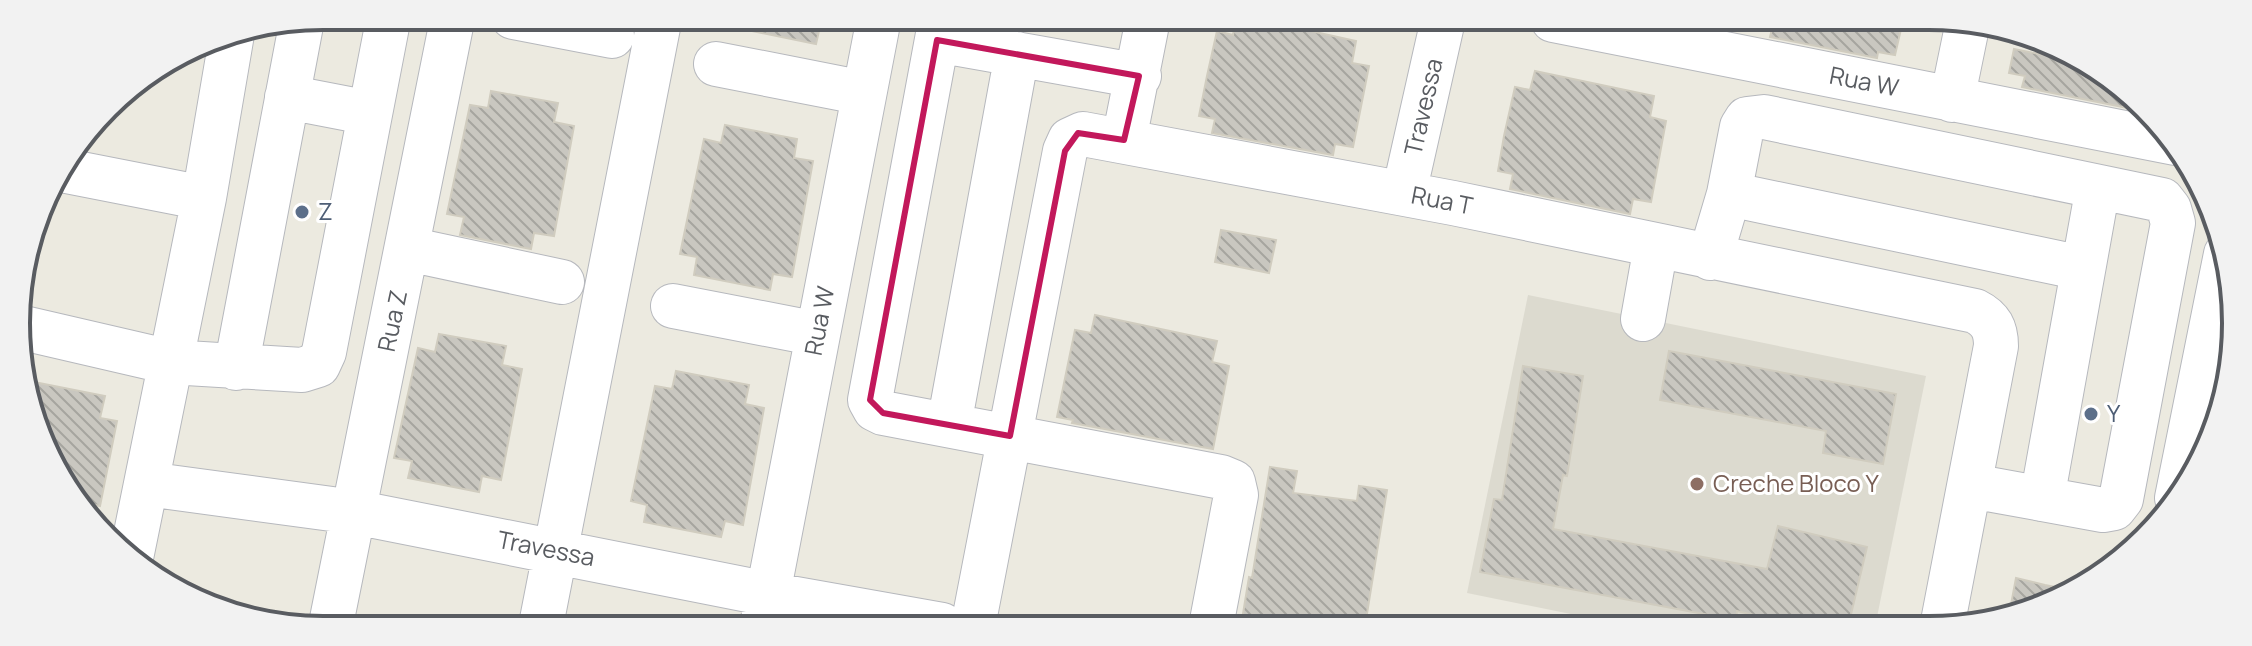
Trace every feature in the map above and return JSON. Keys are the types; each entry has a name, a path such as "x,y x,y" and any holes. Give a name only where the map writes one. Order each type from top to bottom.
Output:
{"street":[{"path":"30,330 170,362 302,370 318,365 324,352 386,30"},
{"name":"Rua Z","path":"333,616 450,30"},
{"path":"581,30 612,36"},
{"path":"543,616 657,30"},
{"name":"Rua W","path":"765,610 877,30"},
{"path":"939,30 870,400 875,409 883,413 1221,477 1233,482 1236,495 1213,616"},
{"path":"942,30 1017,54 1139,76"},
{"path":"1124,140 1146,30"},
{"name":"Travessa","path":"1404,193 1441,30"},
{"name":"Rua W","path":"1654,30 1705,35 1952,100 2157,139"},
{"path":"236,368 300,31"},
{"path":"1952,100 1966,33"},
{"path":"134,546 204,198 230,46"},
{"path":"949,425 1017,54"},
{"path":"716,64 864,93"},
{"path":"287,97 370,113"},
{"path":"1710,258 1729,194 1742,127 1747,119 1764,117 2162,200 2169,209 2173,223 2121,499 2114,508 2103,510 1971,486"},
{"name":"Rua T","path":"975,616 1065,151 1070,140 1083,134 1404,193 1975,311 1985,316 1992,324 1996,346 1944,615"},
{"path":"71,172 204,198"},
{"path":"2042,499 2098,187"},
{"path":"1729,194 2082,268"},
{"path":"1643,319 1656,246"},
{"path":"408,249 562,282"},
{"path":"2191,455 2209,400 2221,300"},
{"path":"673,306 818,334"},
{"name":"Travessa","path":"147,484 354,512 555,551 765,610 836,616"}],"highlighted area":[{"path":"937,40 1139,76 1124,140 1078,133 1065,151 1010,436 883,413 870,400"}],"shaded area":[{"name":"Creche Bloco Y","path":"1528,295 1926,376 1877,616 1581,616 1467,593"}],"building":[{"path":"747,30 819,30 816,44"},
{"path":"1234,30 1306,30 1356,41 1352,63 1369,66 1353,147 1335,144 1333,155 1212,133 1215,119 1199,116 1207,76 1217,31 1233,35"},
{"path":"1772,30 1901,30 1895,55 1878,52 1877,58 1770,37"},
{"path":"2014,49 2050,56 2092,79 2127,108 2022,87 2025,76 2009,73"},
{"path":"1535,71 1654,96 1650,117 1666,121 1651,202 1633,199 1630,214 1510,189 1513,174 1498,171 1504,136 1515,87 1530,90"},
{"path":"491,91 558,103 554,122 574,126 554,236 534,233 531,249 460,235 464,217 447,214 470,105 488,108"},
{"path":"725,125 797,139 794,158 813,161 792,277 773,274 770,290 694,275 697,257 680,254 704,139 721,143"},
{"path":"1221,230 1276,240 1269,273 1215,262"},
{"path":"1095,315 1217,341 1212,362 1229,366 1213,449 1072,423 1073,420 1057,417 1075,330 1091,333"},
{"path":"439,334 506,346 502,365 522,369 501,480 482,476 479,492 408,478 412,461 394,458 418,348 435,352"},
{"path":"1669,351 1896,394 1883,464 1823,453 1826,431 1660,400"},
{"path":"1523,366 1583,376 1567,476 1563,475 1553,529 1767,569 1778,526 1867,547 1851,616 1758,616 1737,611 1736,616 1715,616 1480,572 1494,499 1502,500"},
{"path":"676,371 749,385 745,404 764,408 743,525 725,521 721,537 644,522 647,505 631,501 655,386 672,389"},
{"path":"37,382 105,396 100,418 117,421 100,506 94,505 79,486 60,453"},
{"path":"1270,467 1297,471 1293,493 1357,501 1359,486 1387,490 1367,616 1243,616 1249,577 1252,578"},
{"path":"2016,578 2056,587 2041,594 2011,604"}],"place":[{"name":"Z","path":"302,212"},
{"name":"Y","path":"2091,414"},
{"name":"Creche Bloco Y","path":"1697,484"}]}
